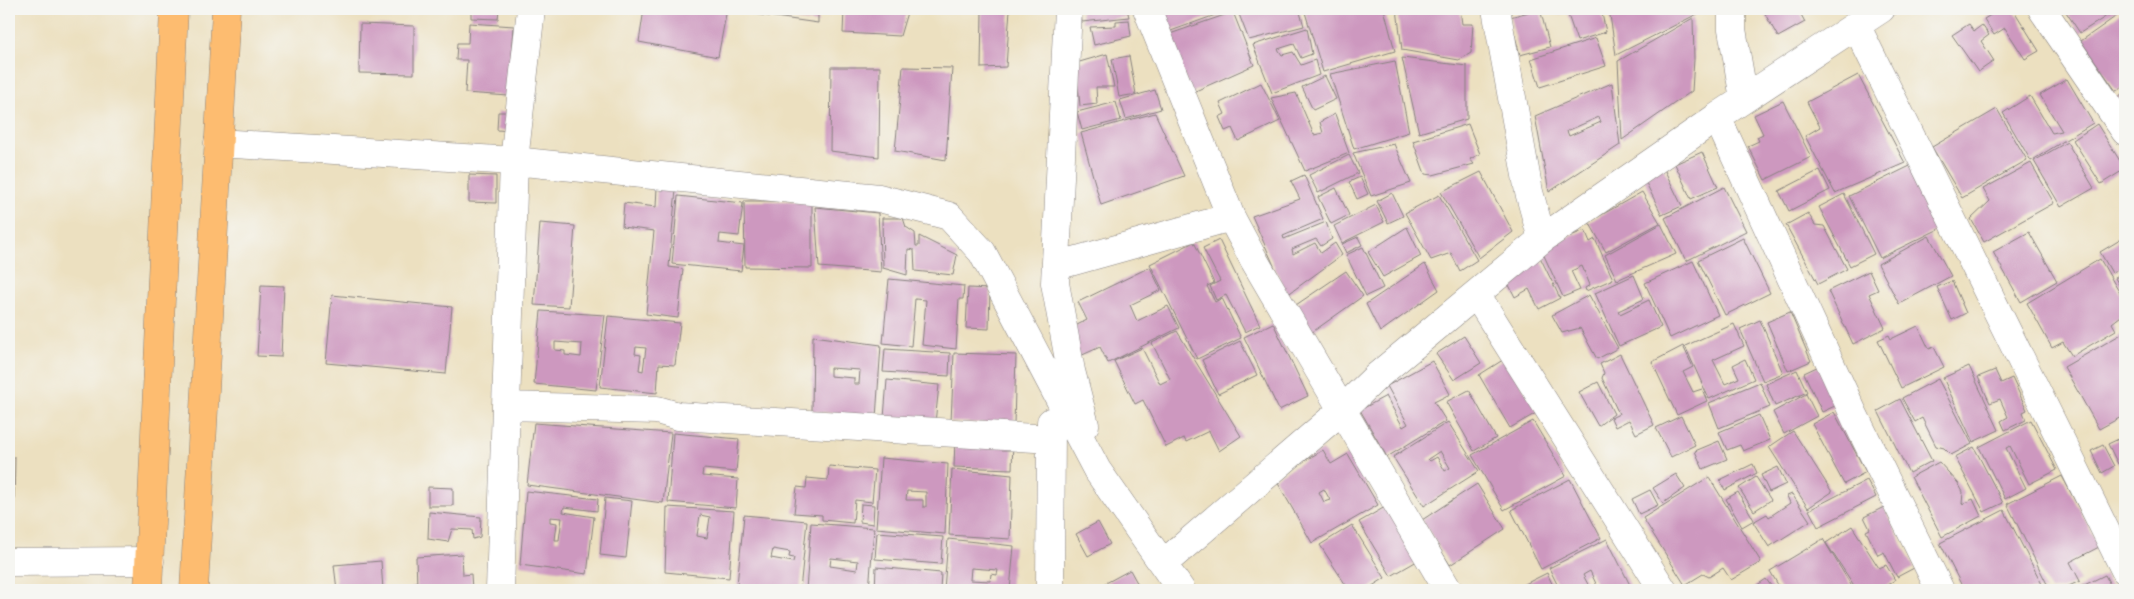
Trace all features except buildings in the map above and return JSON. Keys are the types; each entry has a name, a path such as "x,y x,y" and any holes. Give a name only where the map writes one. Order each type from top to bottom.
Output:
{"highway":[{"path":"148,590 174,9"},
{"path":"194,590 226,9"}],"street":[{"path":"500,590 514,161 531,9"},
{"path":"1068,9 1055,283 1071,371 1096,470"},
{"path":"1147,9 1231,217 1254,260 1448,590"},
{"path":"1496,9 1528,192 1542,239"},
{"path":"1732,9 1732,29 1744,99"},
{"path":"1163,564 1342,410 1376,377 1542,239 1717,117 1881,9"},
{"path":"2042,9 2125,131"},
{"path":"1856,26 2125,570"},
{"path":"1717,117 1855,417 1940,590"},
{"path":"218,143 514,161 879,198 949,216 982,252 1096,470 1181,590"},
{"path":"1056,266 1231,217"},
{"path":"1476,294 1663,590"},
{"path":"1050,590 1052,386"},
{"path":"507,406 657,410 678,416 1051,439"},
{"path":"9,562 150,561"}]}
